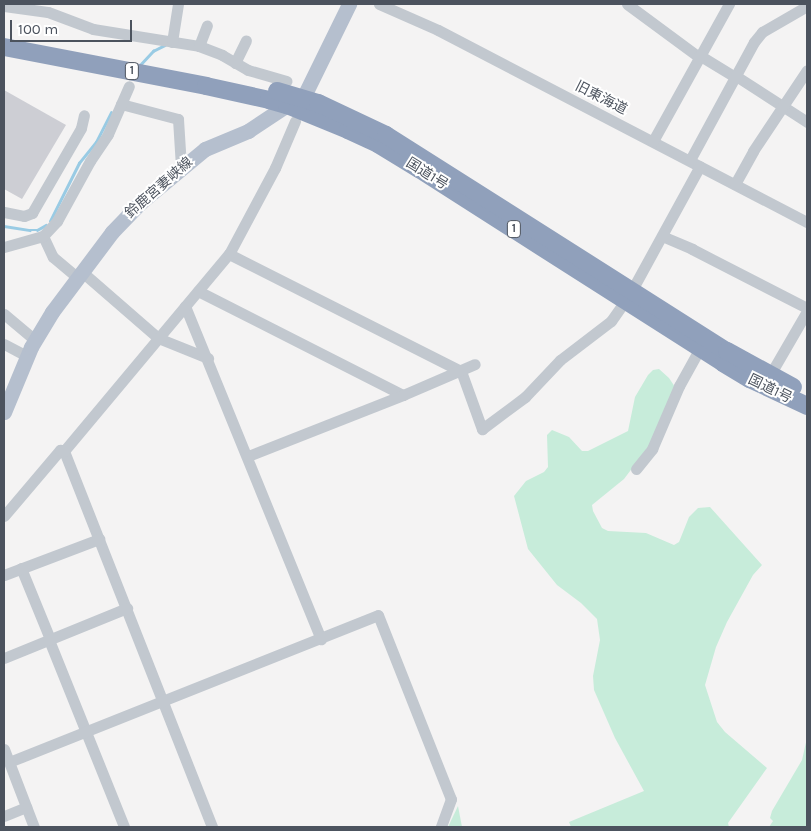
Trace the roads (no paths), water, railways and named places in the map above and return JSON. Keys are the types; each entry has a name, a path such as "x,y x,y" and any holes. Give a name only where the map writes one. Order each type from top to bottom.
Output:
{"highway":[{"name":"国道1号","path":"4,36 60,52 208,80 295,101 353,118 386,135 738,372 807,406"},
{"name":"国道1号","path":"4,47 60,52"},
{"name":"国道1号","path":"627,298 807,393"}],"main road":[{"path":"295,101 349,4"},
{"name":"鈴鹿宮妻峡線","path":"4,412 35,340 79,274 121,222 204,149 248,131 295,101"}],"street":[{"path":"172,42 178,4"},
{"name":"旧東海道","path":"379,4 416,19 807,222"},
{"path":"627,4 699,56 735,76 807,122"},
{"path":"654,141 729,4"},
{"path":"4,6 32,9 93,28 199,46 248,70 286,82"},
{"path":"229,254 461,372 482,429 525,397 560,360 611,321 627,298 662,236 735,76 762,32 805,10"},
{"path":"199,46 207,25"},
{"path":"235,63 246,40"},
{"path":"735,184 753,151 807,70"},
{"path":"4,247 42,236 57,221 90,161 111,129 129,86"},
{"path":"121,104 178,119 181,168"},
{"path":"4,212 24,216 32,213 81,128 84,115"},
{"path":"4,516 60,450 64,451 229,254 275,168 295,121"},
{"path":"42,236 53,256 64,268 79,274 158,338 208,358"},
{"path":"662,236 692,249 807,309 774,368"},
{"path":"198,291 403,395"},
{"path":"627,298 632,312 718,366 738,372"},
{"path":"186,306 321,639"},
{"path":"4,314 35,340"},
{"path":"4,344 28,356"},
{"path":"636,469 652,449 679,386 698,353"},
{"path":"248,456 461,372 475,364"},
{"path":"64,451 212,827"},
{"path":"4,575 99,539"},
{"path":"21,568 124,827"},
{"path":"4,658 126,608"},
{"path":"9,762 378,615 451,799 441,827"},
{"path":"4,749 34,827"},
{"path":"4,816 26,807"}],"waterway":[{"path":"139,66 153,51 165,45"},
{"path":"50,221 79,163 96,142 111,113"},
{"path":"4,226 37,230 46,225"}]}
